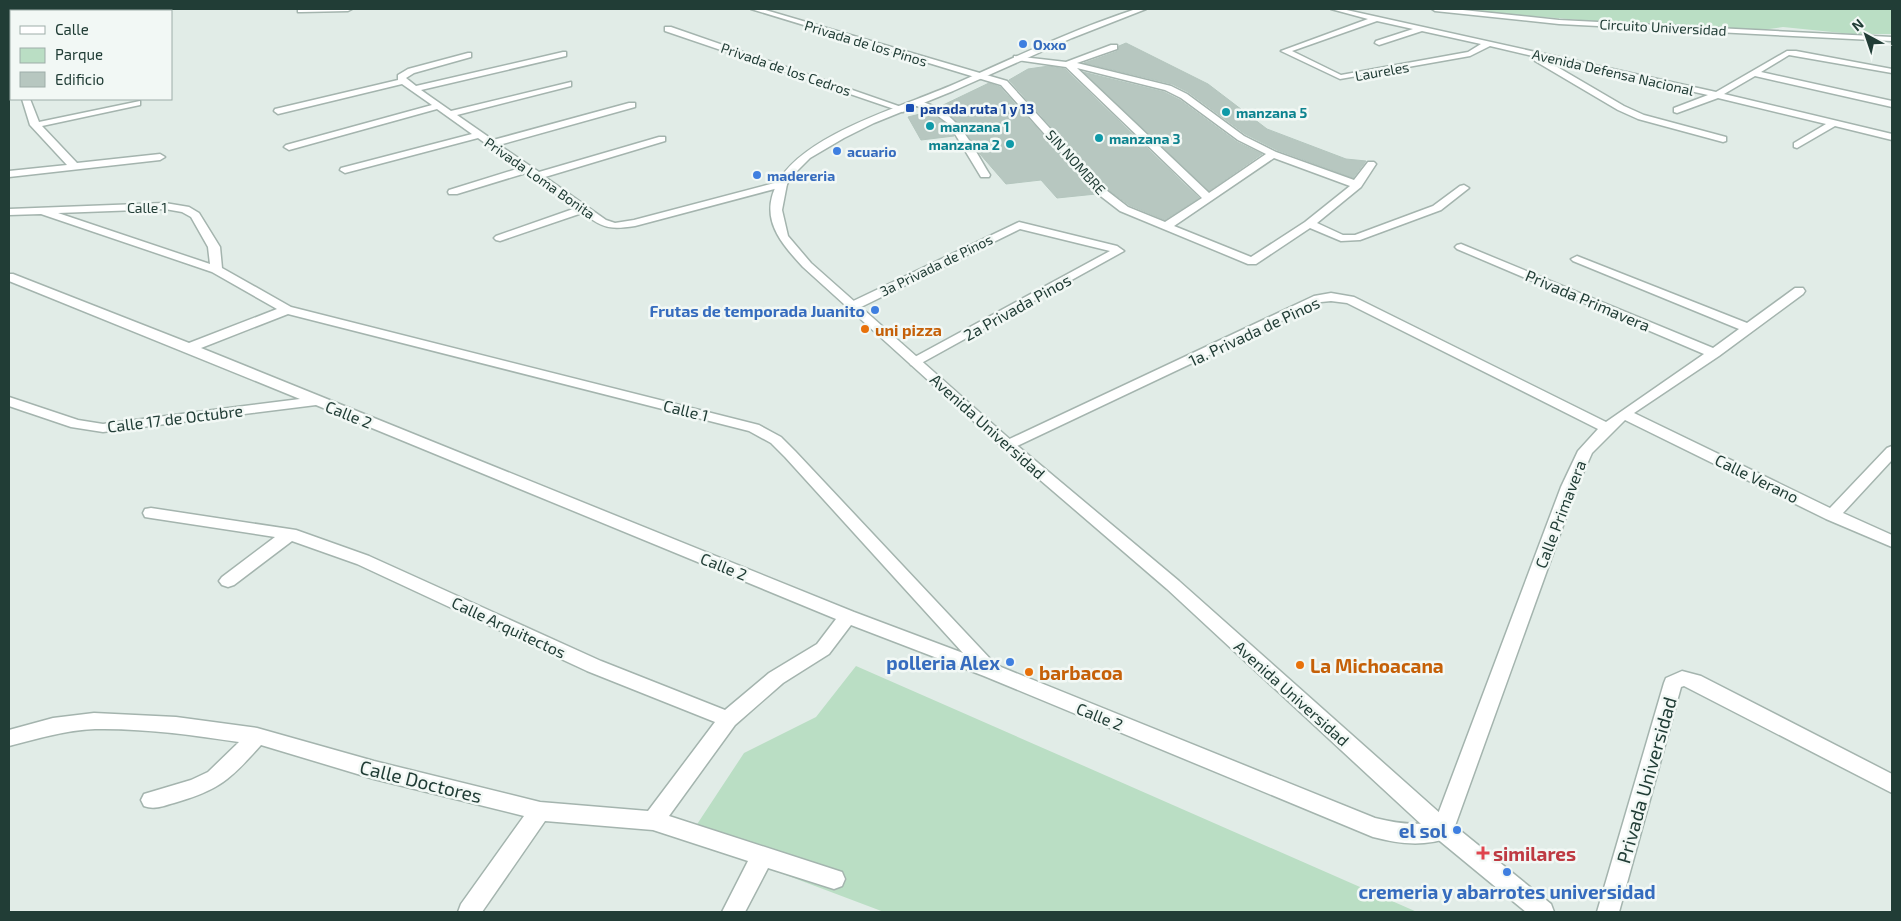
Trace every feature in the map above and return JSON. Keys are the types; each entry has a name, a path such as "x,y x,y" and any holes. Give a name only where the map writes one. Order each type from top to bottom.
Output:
{"street":[{"path":"302,10 348,9"},
{"name":"Privada de los Pinos","path":"755,9 978,76"},
{"name":"Avenida Universidad","path":"1142,9 1082,30 860,126 826,144 795,165 782,184 778,196 777,214 782,236 806,265 1008,445 1173,585 1443,830 1543,912"},
{"name":"Avenida Defensa Nacional","path":"1334,9 1718,95 1892,137"},
{"name":"Circuito Universidad","path":"1435,9 1559,22 1892,38"},
{"name":"Laureles","path":"1375,19 1285,51 1340,77 1345,77 1470,54 1488,44"},
{"name":"Privada de los Cedros","path":"668,29 910,106"},
{"path":"1379,43 1421,29"},
{"path":"1068,64 1114,47"},
{"path":"1677,110 1718,95 1790,52 1892,71"},
{"path":"415,89 563,54"},
{"path":"278,111 402,79 411,72 468,55"},
{"path":"1533,56 1621,108 1641,117 1723,139"},
{"path":"1017,58 1068,64 1168,88 1184,96 1241,138 1273,154 1357,185"},
{"path":"1068,64 1207,197"},
{"path":"1755,74 1892,104"},
{"name":"SIN NOMBRE","path":"978,76 1004,83 1012,90 1102,192 1124,209 1252,262 1309,224"},
{"name":"Privada Loma Bonita","path":"402,79 490,144 602,222 615,226 635,223 782,184"},
{"path":"451,114 568,84"},
{"path":"26,100 28,112 35,125 74,166"},
{"path":"35,125 137,103"},
{"path":"490,144 632,105"},
{"path":"289,147 439,106"},
{"path":"910,106 934,109 952,122 985,175"},
{"path":"1797,145 1834,123"},
{"path":"345,170 479,135"},
{"path":"537,176 662,139"},
{"path":"1165,227 1273,154"},
{"path":"9,174 160,157"},
{"path":"1371,164 1363,173 1357,185 1309,224 1342,238 1356,238 1437,208 1464,188"},
{"path":"453,192 528,169"},
{"name":"Calle 1","path":"9,212 165,206 185,209 196,215 214,247 216,270"},
{"path":"500,238 584,209"},
{"name":"Calle 1","path":"38,210 216,270 287,310 723,419 765,434 776,440 790,454 991,671"},
{"name":"3a Privada de Pinos","path":"853,306 1020,225 1113,248 1118,251"},
{"name":"Privada Primavera","path":"1461,247 1714,353"},
{"name":"2a Privada Pinos","path":"916,362 1118,251"},
{"path":"1577,259 1749,328"},
{"name":"Calle 2","path":"9,277 189,348 848,617 991,671 1373,827 1399,835 1422,835 1443,830"},
{"name":"Calle Primavera","path":"1443,830 1569,487 1585,451 1606,428 1624,414 1714,353 1799,291"},
{"name":"1a. Privada de Pinos","path":"1008,445 1318,299 1331,296 1350,300 1606,428"},
{"path":"189,348 287,310"},
{"name":"Calle 17 de Octubre","path":"13,406 76,424 103,428 315,401"},
{"name":"Calle Verano","path":"1624,414 1832,515 1892,541"},
{"path":"1832,515 1892,451"},
{"name":"Calle Arquitectos","path":"151,513 290,534 363,560 594,666 728,719"},
{"path":"228,581 290,534"},
{"path":"653,821 728,719 776,678 823,649 848,617"},
{"name":"Privada Universidad","path":"1608,912 1673,683 1682,678 1694,681 1892,784"},
{"name":"Calle Doctores","path":"9,738 53,726 78,722 108,721 176,725 257,736 374,770 540,811 653,821 834,880"},
{"path":"151,800 194,788 215,777 229,766 257,736"},
{"path":"468,912 540,811"},
{"path":"733,912 762,857"}],"green space":[{"path":"1443,9 1892,9 1892,34 1852,34 1783,27 1755,31 1656,26"},
{"path":"856,666 1417,912 884,912 688,838 744,753 816,717"}],"building":[{"name":"manzana 5","path":"1126,43 1208,84 1267,129 1346,159 1366,161 1353,178 1277,150 1245,134 1188,92 1172,84 1084,63 1118,51 1119,46"},
{"name":"manzana 3","path":"1049,66 1065,69 1199,198 1165,220 1129,205 1107,189 1009,80 1028,69"},
{"path":"1083,72 1164,92 1180,100 1237,142 1262,154 1209,191"},
{"name":"manzana 2","path":"989,83 1000,87 1096,194 1057,198 1041,180 1006,184 980,154 963,128 939,107"},
{"name":"manzana 1","path":"928,112 948,125 954,136 921,140 908,117"}],"place":[{"name":"Oxxo","path":"1023,44"},
{"name":"parada ruta 1 y 13","path":"910,108"},
{"name":"manzana 5","path":"1226,112"},
{"name":"manzana 1","path":"930,126"},
{"name":"manzana 3","path":"1099,138"},
{"name":"manzana 2","path":"1010,144"},
{"name":"acuario","path":"837,151"},
{"name":"madereria","path":"757,175"},
{"name":"Frutas de temporada Juanito","path":"875,310"},
{"name":"uni pizza","path":"865,329"},
{"name":"polleria Alex","path":"1010,662"},
{"name":"La Michoacana","path":"1300,665"},
{"name":"barbacoa","path":"1029,672"},
{"name":"el sol","path":"1457,830"},
{"name":"similares","path":"1483,853"},
{"name":"cremeria y abarrotes universidad","path":"1507,872"}]}
